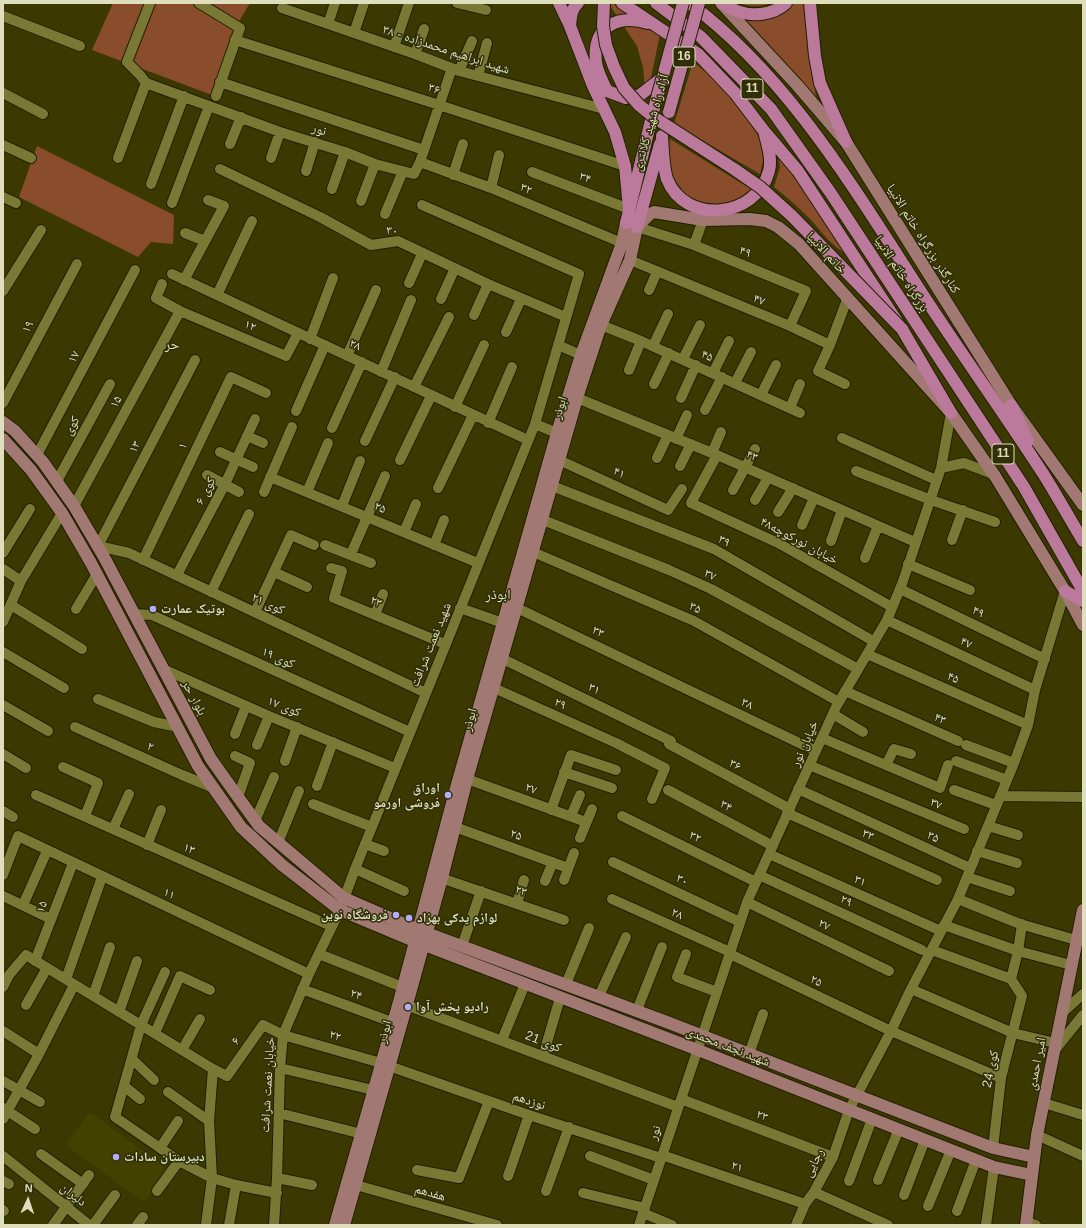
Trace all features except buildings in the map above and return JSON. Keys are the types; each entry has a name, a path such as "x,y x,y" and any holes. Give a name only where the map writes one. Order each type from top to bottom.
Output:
{"highway":[{"path":"559,3 570,26 593,86 615,132 625,166 629,209"},
{"path":"570,26 571,15 578,3"},
{"path":"599,3 602,6 606,17 606,27 596,43 596,62 600,77 607,91 626,98 640,95 662,78"},
{"path":"604,3 603,26 606,45 624,88 639,105 655,118 760,187 792,216 902,329"},
{"path":"622,3 698,54 736,93 764,132 798,171 902,329 951,413"},
{"name":"بزرگراه خاتم الانبیا","path":"656,3 701,37 771,109 835,199 1024,487 1083,591"},
{"name":"آزاد راه شهید کلانتری","path":"632,225 629,209 662,78 683,3"},
{"name":"بزرگراه خاتم الانبیا","path":"689,3 712,20 740,46 790,100 841,172 1044,475 1083,541"},
{"name":"آزاد راه شهید کلانتری","path":"632,225 662,136 699,3"},
{"path":"722,3 738,11 764,14 780,8 786,3"},
{"path":"810,3 814,56 820,83 846,142"},
{"path":"606,27 622,20 637,20 656,25"},
{"path":"662,136 667,179 674,190 684,201 702,209 724,210 742,205 754,196 766,178 769,170 770,155 764,132"},
{"path":"1011,405 1044,475"},
{"path":"1065,591 1083,602"}],"main road":[{"name":"کنارگذر بزرگراه خاتم الانبیا","path":"722,3 797,85 846,142 1011,405 1083,505"},
{"name":"خاتم الانبیا","path":"632,225 654,212 703,220 750,219 766,221 778,227 799,244 951,413"},
{"name":"ابوذر","path":"344,1225 356,1185 385,1064 462,786 503,624 557,433 581,355 622,243 632,225"},
{"name":"ابوذر","path":"437,877 455,827 462,786 494,688 578,398 601,325 630,260 632,225"},
{"path":"951,413 993,474 1065,591 1083,625"},
{"name":"بلوار حر","path":"3,422 15,431 37,455 74,506 98,546 211,759 255,821 342,904"},
{"name":"بلوار حر","path":"3,439 31,470 62,513 97,574 198,766 241,828 282,865 342,904 420,937"},
{"path":"198,766 211,759"},
{"name":"امیر احمدی","path":"1030,1224 1032,1175 1037,1135 1083,910"},
{"name":"شهید نجف محمدی","path":"420,937 462,946 637,1010 993,1148 1034,1157"},
{"name":"شهید نجف محمدی","path":"420,937 525,984 698,1050 976,1160 994,1167 1032,1175"},
{"path":"560,998 566,984"},
{"name":"ابوذر","path":"335,1225 362,1134 373,1090 385,1064"}],"street":[{"path":"118,158 146,83 127,62 150,3"},
{"path":"199,3 240,28 216,96"},
{"path":"328,24 335,3"},
{"path":"394,47 409,3"},
{"path":"457,3 486,10"},
{"path":"354,33 364,4"},
{"name":"شهید ابراهیم محمدزاده - ۳۸","path":"289,8 328,24 456,70 604,109"},
{"path":"3,16 80,46"},
{"path":"415,54 424,29"},
{"name":"۳۶","path":"235,40 625,166"},
{"path":"385,214 403,171 414,174 420,162 440,105 456,70 472,41"},
{"path":"478,76 487,43"},
{"path":"220,82 424,150"},
{"name":"نور","path":"146,83 280,132 345,152 375,164 403,171"},
{"path":"3,93 43,114"},
{"path":"151,184 184,96"},
{"path":"172,203 209,106"},
{"path":"230,144 241,117"},
{"path":"271,158 280,132"},
{"path":"306,171 315,142"},
{"path":"453,174 463,144"},
{"path":"3,146 31,158"},
{"path":"332,189 345,152"},
{"path":"490,188 499,155"},
{"name":"۳۲","path":"420,162 490,188 622,243"},
{"path":"361,201 375,164"},
{"name":"۳۰","path":"220,169 320,217 371,245 398,241 422,254 521,299 566,317"},
{"name":"۳۴","path":"532,172 629,209"},
{"path":"3,197 16,203"},
{"path":"184,280 224,206 208,200"},
{"name":"شهید نعمت شرافت","path":"342,904 364,844 535,424 579,274 422,205"},
{"path":"694,246 703,220"},
{"path":"216,295 252,221"},
{"name":"۴۹","path":"632,225 694,246 806,291 790,326"},
{"path":"3,291 41,230"},
{"path":"185,233 205,241"},
{"path":"409,283 422,254"},
{"name":"۴۷","path":"630,260 790,326 830,345"},
{"name":"۱۹","path":"3,402 77,264"},
{"path":"441,299 455,268"},
{"name":"۱۷","path":"37,455 135,270"},
{"path":"649,290 657,272"},
{"name":"۲۸","path":"172,274 362,362 488,423 528,440"},
{"path":"310,338 333,278"},
{"path":"162,284 156,298 180,311"},
{"path":"474,315 488,284"},
{"path":"347,356 376,290"},
{"path":"845,384 818,371 830,345 848,297"},
{"path":"506,332 521,299"},
{"path":"381,372 411,300"},
{"name":"۱۲","path":"180,311 286,356 298,333"},
{"name":"۱۵","path":"74,506 180,311"},
{"path":"653,346 668,314"},
{"path":"414,387 449,317"},
{"name":"۴۵","path":"601,325 653,346 800,412"},
{"path":"683,360 700,325"},
{"path":"629,370 641,341"},
{"path":"705,410 729,341"},
{"path":"558,344 581,355"},
{"path":"296,411 325,345"},
{"path":"455,407 484,345"},
{"path":"735,383 751,352"},
{"path":"654,384 669,353"},
{"name":"۱۳","path":"98,546 195,360"},
{"path":"332,428 362,362"},
{"path":"681,398 696,365"},
{"path":"761,394 776,365"},
{"path":"488,423 512,367"},
{"name":"۱","path":"143,560 231,377 266,393"},
{"path":"365,441 395,378"},
{"name":"کوی","path":"57,481 110,384"},
{"path":"790,408 800,384"},
{"path":"400,460 431,396"},
{"name":"۴۳","path":"578,398 745,467 915,542"},
{"name":"خیابان نور","path":"698,1050 747,902 832,714 887,620 900,589 941,468 951,413"},
{"path":"438,488 473,415"},
{"path":"657,458 687,415"},
{"name":"کوی ۶","path":"177,575 236,460 255,419"},
{"path":"535,424 557,433"},
{"path":"264,492 292,427"},
{"path":"714,454 721,432"},
{"path":"247,436 263,443"},
{"path":"842,438 936,480"},
{"path":"307,492 328,443"},
{"path":"680,466 690,444"},
{"path":"733,490 755,449"},
{"path":"220,452 253,468"},
{"name":"خیابان نورکوچه۴۸","path":"714,454 691,503 778,543 892,607"},
{"name":"۴۱","path":"559,460 668,510 682,489"},
{"path":"342,506 360,462"},
{"path":"941,468 964,463 993,474"},
{"path":"856,471 931,500 995,522"},
{"path":"207,475 239,492"},
{"path":"350,554 368,517 385,476"},
{"name":"۲۵","path":"270,477 478,563"},
{"path":"755,500 768,478"},
{"name":"۳۹","path":"552,486 714,549 874,641"},
{"path":"778,512 793,488"},
{"path":"802,525 814,498"},
{"path":"404,532 416,504"},
{"path":"3,553 30,509"},
{"path":"831,541 842,510"},
{"path":"952,540 963,510"},
{"path":"3,622 21,581 62,513"},
{"path":"211,592 249,514"},
{"path":"434,545 444,520"},
{"name":"۳۷","path":"543,520 669,570 711,589 858,669"},
{"path":"865,558 878,526"},
{"path":"255,612 292,535 350,554 371,563"},
{"name":"کوی ۲۱","path":"98,546 129,553 426,692"},
{"name":"۳۵","path":"533,552 694,621 838,702"},
{"path":"908,564 970,590"},
{"name":"۲۳","path":"331,568 342,571 334,598 445,644"},
{"path":"3,569 21,581"},
{"path":"274,572 307,587"},
{"path":"76,609 97,574"},
{"name":"۴۹","path":"900,589 1045,659"},
{"name":"رجایی","path":"796,1225 805,1204 814,1192 833,1157 849,1110 891,1032 927,950 942,928 958,899 1028,725 1035,690 1065,591"},
{"path":"375,615 383,594"},
{"path":"11,605 82,649"},
{"path":"460,608 503,624"},
{"name":"۳۳","path":"517,608 667,680"},
{"name":"کوی ۱۹","path":"134,614 152,615 410,732"},
{"name":"۴۷","path":"887,620 1035,690"},
{"path":"3,652 64,688"},
{"name":"۴۵","path":"867,654 1028,725"},
{"name":"۳۱","path":"502,659 671,741 669,744"},
{"name":"کوی ۱۷","path":"163,669 269,716 395,768"},
{"name":"۳۸","path":"667,680 816,751"},
{"name":"۲۹","path":"494,688 616,743 665,768 652,799"},
{"name":"۴۳","path":"845,692 962,743 1014,763"},
{"path":"98,699 154,722 178,727"},
{"path":"3,705 48,731"},
{"path":"235,734 246,706"},
{"path":"832,714 863,732"},
{"path":"257,745 269,716"},
{"name":"۲","path":"75,727 214,788"},
{"path":"284,761 298,727"},
{"path":"822,738 940,788 952,763 1007,780"},
{"path":"317,786 333,742"},
{"name":"۳۶","path":"669,744 788,811"},
{"path":"886,765 894,748 912,754"},
{"path":"3,754 26,768"},
{"path":"551,810 571,754 616,770"},
{"path":"235,756 250,763 238,797"},
{"name":"۳۷","path":"809,765 964,829"},
{"path":"63,767 98,783 85,816"},
{"path":"564,772 612,788"},
{"path":"255,821 274,778"},
{"name":"۲۷","path":"462,786 551,810 586,822"},
{"name":"۳۵","path":"798,789 1010,891"},
{"name":"۳۴","path":"668,790 771,850"},
{"path":"954,790 998,801 1083,797"},
{"path":"278,843 299,792"},
{"path":"114,830 129,794"},
{"name":"۱۳","path":"36,795 331,926"},
{"path":"571,816 580,795"},
{"path":"313,804 372,826"},
{"path":"580,838 592,809"},
{"path":"147,844 161,810"},
{"path":"3,811 13,817"},
{"name":"۳۳","path":"788,811 937,880"},
{"name":"۳۲","path":"622,816 758,879"},
{"path":"988,826 1018,835"},
{"name":"۲۵","path":"455,827 568,868"},
{"name":"۱۱","path":"3,875 18,836 309,974"},
{"path":"364,844 384,852"},
{"name":"۳۱","path":"771,850 942,928 1071,965"},
{"path":"23,905 47,851"},
{"path":"977,851 1017,863"},
{"path":"564,880 574,853"},
{"path":"545,881 553,862"},
{"name":"۳۰","path":"613,862 740,922"},
{"name":"۱۵","path":"35,961 74,863"},
{"path":"354,869 404,892"},
{"path":"35,1129 4,1113 39,1054 70,982 102,877"},
{"name":"۲۳","path":"437,877 564,920"},
{"name":"۲۹","path":"758,879 927,950 1011,979"},
{"path":"517,903 524,880"},
{"path":"462,946 481,891"},
{"path":"3,896 52,919"},
{"name":"۲۸","path":"612,899 730,953"},
{"path":"958,899 1022,924 1076,940"},
{"name":"۲۷","path":"747,902 889,971"},
{"name":"خیابان نعمت شرافت","path":"274,1225 277,1178 280,1068 283,1035 302,989 342,904"},
{"path":"1011,979 1018,951 1022,924"},
{"path":"566,984 589,928"},
{"path":"598,996 626,937"},
{"path":"92,996 110,947"},
{"path":"637,1010 662,948"},
{"name":"۲۵","path":"730,953 891,1032 1001,1078"},
{"path":"319,954 407,989"},
{"path":"686,954 677,977 717,992"},
{"path":"3,987 6,971 26,955 213,1069 210,1121 212,1178 206,1225"},
{"path":"119,1012 137,961"},
{"path":"26,1005 47,968"},
{"path":"165,972 141,1025 115,1117 179,1161 212,1178 276,1193"},
{"path":"155,1034 180,976 210,990"},
{"name":"کوی 24","path":"993,1148 1001,1078 1022,996 1011,979"},
{"path":"502,1040 525,984"},
{"name":"۲۴","path":"302,989 397,1024"},
{"path":"911,989 1013,1032 1055,1047 1083,1015"},
{"path":"1062,1013 1083,994"},
{"path":"543,1056 560,998"},
{"name":"کوی 21","path":"403,1003 543,1056 680,1103"},
{"path":"749,1054 763,1014"},
{"path":"182,1050 200,1020"},
{"name":"۶","path":"213,1069 228,1076 263,1025 283,1035"},
{"path":"3,1031 39,1054"},
{"name":"۲۲","path":"283,1035 385,1064"},
{"name":"نور","path":"639,1225 698,1050"},
{"path":"132,1059 154,1080"},
{"name":"نوزدهم","path":"385,1064 529,1115 661,1157"},
{"path":"280,1068 373,1090"},
{"path":"3,1081 40,1102"},
{"path":"124,1086 140,1099"},
{"path":"168,1092 210,1121"},
{"path":"417,1170 459,1178 489,1101"},
{"path":"1044,1102 1083,1115"},
{"name":"۲۳","path":"680,1103 833,1157"},
{"path":"279,1113 362,1134"},
{"path":"508,1176 529,1115"},
{"path":"849,1182 872,1119"},
{"path":"160,1148 178,1121"},
{"path":"546,1191 569,1128"},
{"path":"878,1180 899,1129"},
{"path":"1037,1135 1082,1152"},
{"path":"904,1195 925,1140"},
{"path":"928,1206 951,1150"},
{"path":"41,1154 83,1184"},
{"name":"دلیران","path":"3,1156 89,1225"},
{"path":"590,1156 654,1180"},
{"name":"۲۱","path":"661,1157 805,1204"},
{"path":"957,1211 976,1160"},
{"path":"157,1191 179,1161"},
{"path":"986,1225 994,1167"},
{"path":"53,1225 89,1175"},
{"path":"277,1178 312,1185"},
{"path":"229,1225 236,1184"},
{"name":"هفدهم","path":"356,1185 497,1225"},
{"path":"814,1192 888,1225"},
{"path":"583,1193 644,1210 672,1225"},
{"path":"93,1225 115,1195"}],"shaded area":[{"path":"113,3 250,3 238,23 212,95 92,50"},
{"path":"612,3 660,34 646,102 643,67 637,46 611,7"},
{"path":"739,3 771,3 755,6"},
{"path":"793,3 806,3 816,98 741,19 755,21 769,19 782,13"},
{"path":"693,62 712,77 756,131 764,150 760,174 674,124"},
{"path":"670,139 754,191 722,207 699,203 687,196 670,174 668,150"},
{"path":"37,146 174,215 173,244 151,242 138,257 19,197"},
{"path":"778,153 847,254 832,243 811,220 774,187 780,167"},
{"name":"دبیرستان سادات","path":"90,1112 168,1169 144,1202 65,1145"}],"place":[{"name":"بوتیک عمارت","path":"153,609"},
{"name":"اوراق فروشی اورمو","path":"448,795"},
{"name":"فروشگاه نوین","path":"396,915"},
{"name":"لوازم یدکی بهزاد","path":"409,918"},
{"name":"رادیو پخش آوا","path":"408,1007"},
{"name":"دبیرستان سادات","path":"116,1157"}],"district":[{"name":"حر","path":"172,345"},
{"name":"ابوذر","path":"498,595"}]}
